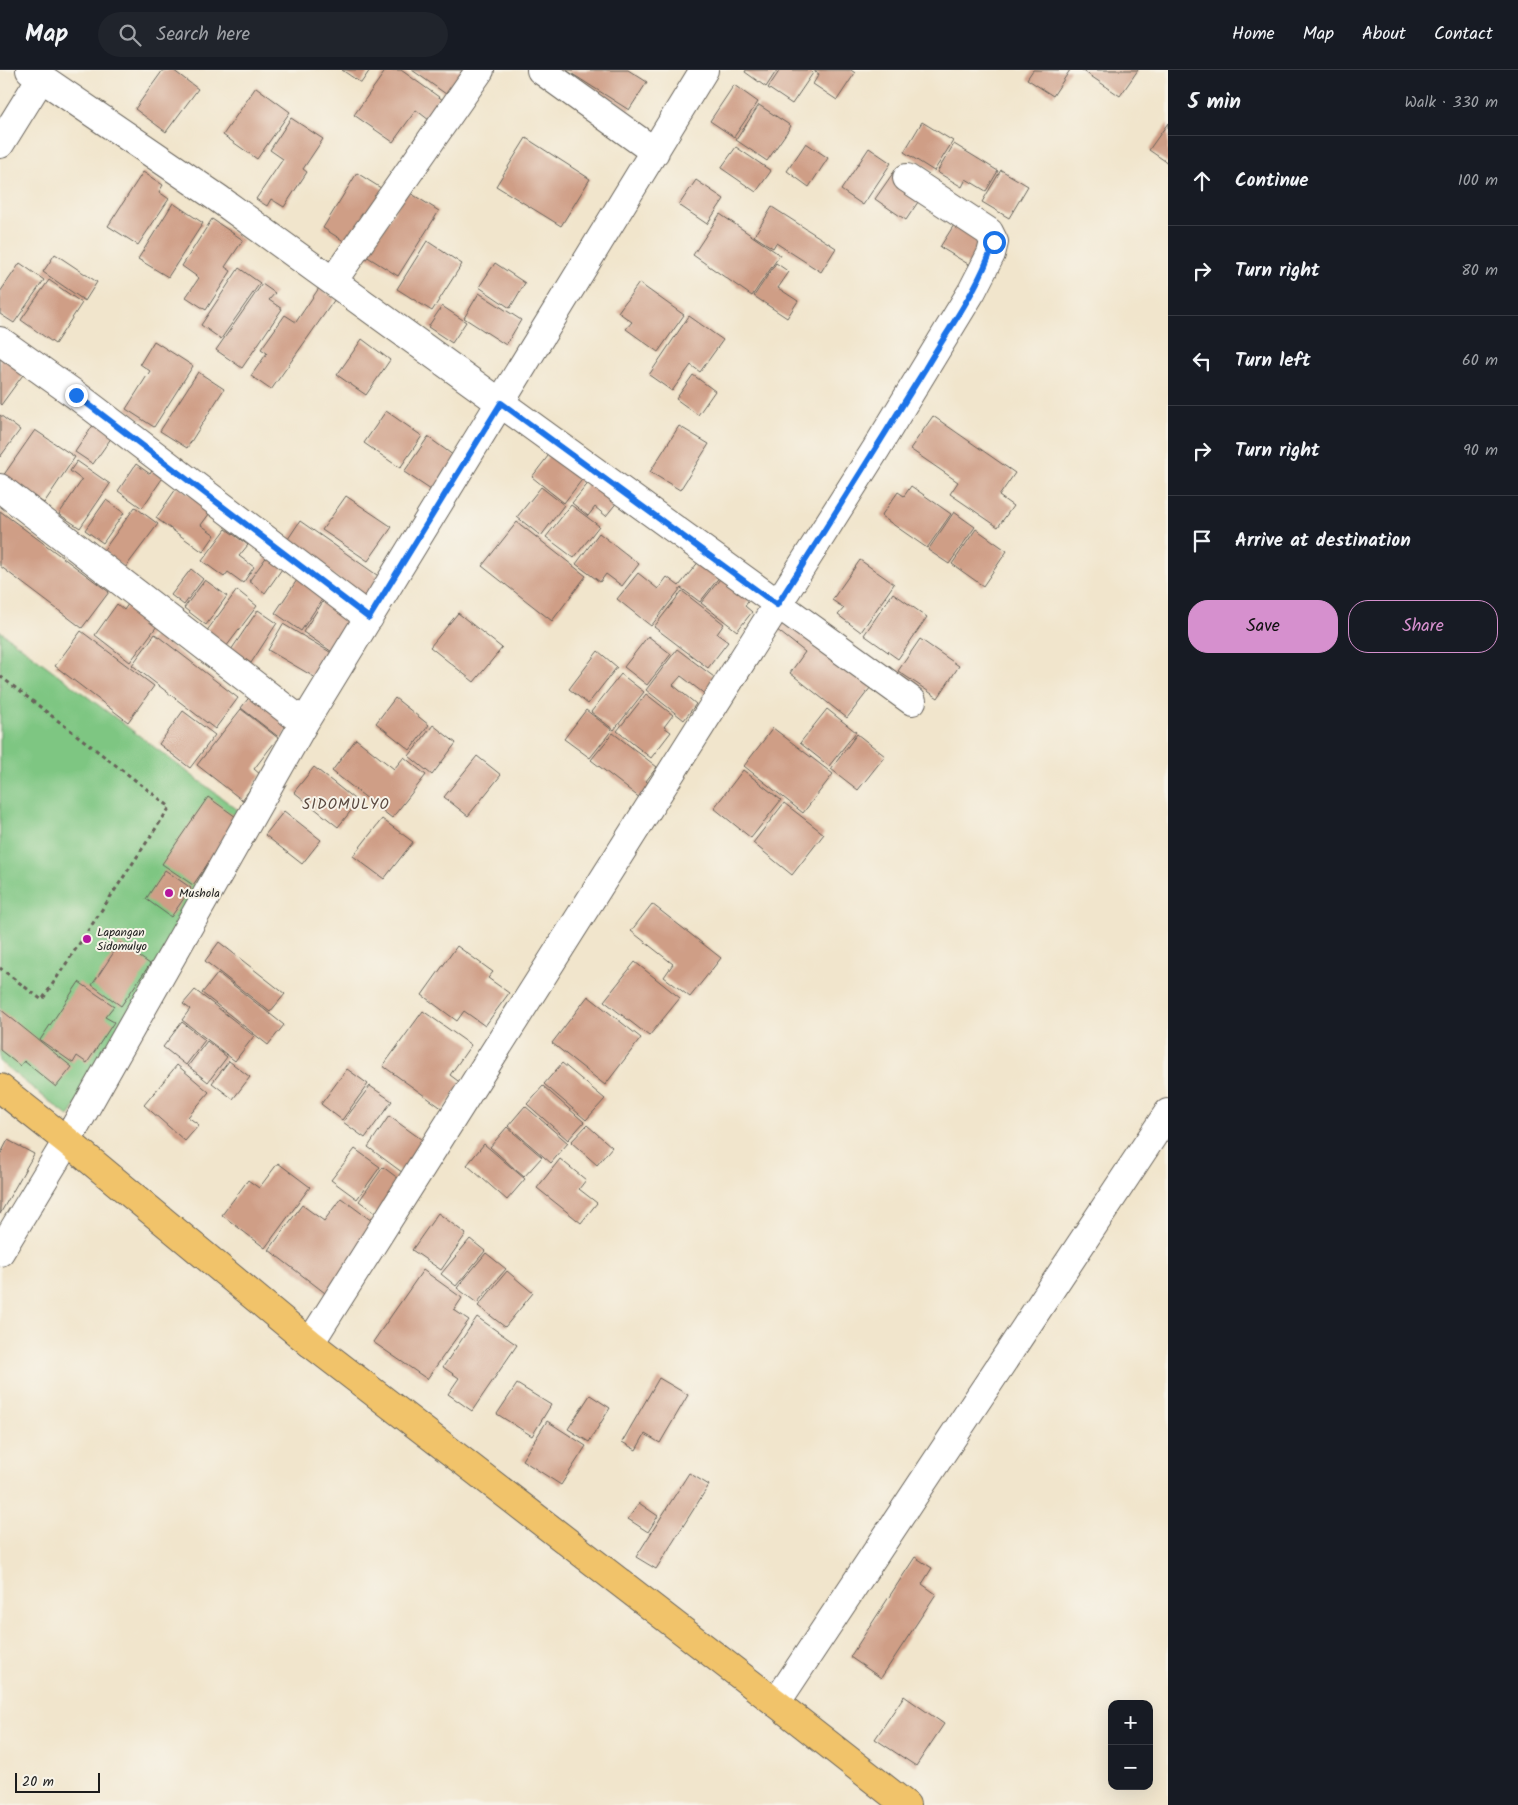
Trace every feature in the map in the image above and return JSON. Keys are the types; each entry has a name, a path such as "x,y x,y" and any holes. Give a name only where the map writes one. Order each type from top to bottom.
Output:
{"main road":[{"path":"0,1088 67,1141 310,1343 906,1805"}],"street":[{"path":"333,282 480,70"},
{"path":"542,70 655,152"},
{"path":"0,1252 67,1141 304,723 704,70"},
{"path":"0,144 36,74 219,199 912,701"},
{"path":"310,1343 881,440 972,291 994,242 989,232 906,178"},
{"path":"0,341 84,401 369,618"},
{"path":"0,488 304,723"},
{"path":"776,1703 1168,1113"}],"path":[{"path":"0,676 170,807 42,1000 0,968"}],"green space":[{"name":"Lapangan Sidomulyo","path":"0,631 246,816 69,1117 0,1062"}],"building":[{"path":"163,70 173,70 198,89 166,132 135,109"},
{"path":"342,70 370,70 361,83"},
{"path":"386,70 401,70 443,100 429,120 416,110 393,142 354,115"},
{"path":"412,70 473,70 453,99"},
{"path":"566,70 628,70 647,82 629,110"},
{"path":"746,70 777,70 766,87 745,72"},
{"path":"780,70 808,70 813,73 792,104 768,88"},
{"path":"813,70 851,70 855,73 837,100 813,84 819,74"},
{"path":"1033,70 1070,70 1053,96 1027,79"},
{"path":"1082,70 1138,70 1120,96"},
{"path":"734,85 758,102 734,137 710,121"},
{"path":"256,87 290,112 257,159 223,135"},
{"path":"759,105 791,126 767,161 736,140"},
{"path":"291,118 323,139 303,169 307,172 284,207 271,199 267,206 256,199 283,159 270,150"},
{"path":"922,122 953,141 934,171 904,152"},
{"path":"1168,123 1168,163 1149,150"},
{"path":"526,138 590,179 561,226 496,186"},
{"path":"806,143 828,158 809,187 787,171"},
{"path":"954,144 998,171 986,191 966,179 962,187 937,172"},
{"path":"736,147 771,171 756,192 721,168"},
{"path":"869,148 891,163 863,205 841,190"},
{"path":"1001,170 1028,186 1009,218 982,202"},
{"path":"143,172 163,185 159,192 169,199 138,245 108,226"},
{"path":"357,173 384,190 350,245 323,228"},
{"path":"893,173 924,193 906,220 875,199"},
{"path":"696,180 724,199 707,224 679,205"},
{"path":"407,191 439,211 398,276 366,256"},
{"path":"173,203 203,223 168,277 138,259"},
{"path":"772,207 836,248 821,272 776,243 773,248 754,236"},
{"path":"720,214 780,255 752,296 693,255"},
{"path":"959,217 992,238 973,267 940,247"},
{"path":"212,219 243,240 225,267 231,271 206,310 186,297 199,278 182,266"},
{"path":"427,241 462,264 432,311 397,289"},
{"path":"55,254 97,282 85,301 43,272"},
{"path":"20,263 44,280 14,323 0,314 0,292"},
{"path":"495,263 525,283 510,308 479,287"},
{"path":"776,263 789,272 778,288 798,301 787,318 754,296"},
{"path":"239,268 260,283 221,339 201,325"},
{"path":"49,280 82,303 55,344 21,320"},
{"path":"639,283 684,315 658,352 626,329 632,322 618,312"},
{"path":"262,284 275,293 269,300 282,309 242,368 216,350"},
{"path":"319,288 335,299 271,390 251,376 267,353 261,349 285,315 296,322"},
{"path":"479,293 521,320 506,345 464,318"},
{"path":"442,306 466,322 452,343 428,327"},
{"path":"689,316 723,340 700,372 691,365 672,391 649,375"},
{"path":"362,339 390,360 366,395 337,375"},
{"path":"154,341 193,366 154,427 126,409 150,371 140,364"},
{"path":"0,348 28,368 1,405 0,404"},
{"path":"198,372 224,389 187,448 160,431"},
{"path":"693,375 715,391 698,415 676,399"},
{"path":"386,411 422,436 400,468 364,443"},
{"path":"0,415 20,430 0,457"},
{"path":"933,416 1015,473 999,496 1013,506 998,527 950,494 958,482 910,449"},
{"path":"96,421 114,434 93,464 75,452"},
{"path":"679,426 709,444 680,490 650,472"},
{"path":"35,430 75,457 44,503 3,476"},
{"path":"428,437 457,458 434,492 404,472"},
{"path":"555,447 588,472 564,503 532,477"},
{"path":"77,461 110,484 80,528 59,514 82,480 70,471"},
{"path":"136,464 150,474 153,469 164,476 142,508 118,491"},
{"path":"595,475 622,496 606,516 595,507 588,516 572,503"},
{"path":"178,486 212,510 201,525 215,535 203,552 156,518"},
{"path":"911,486 951,514 927,548 881,516 898,492 904,496"},
{"path":"541,487 564,505 541,536 517,517"},
{"path":"346,496 392,527 368,561 322,530"},
{"path":"106,500 124,513 103,543 85,530"},
{"path":"571,505 599,526 574,558 546,537"},
{"path":"135,507 158,524 125,568 103,551"},
{"path":"0,511 109,592 82,628 0,566"},
{"path":"954,512 975,527 949,564 928,550"},
{"path":"300,521 384,580 370,601 286,542"},
{"path":"517,522 586,576 552,621 482,566"},
{"path":"226,529 248,545 239,556 254,567 243,583 228,572 224,577 202,561"},
{"path":"976,529 1007,551 983,586 952,564"},
{"path":"599,533 639,564 622,586 606,574 600,582 576,564"},
{"path":"273,548 289,559 265,593 249,581"},
{"path":"700,560 720,576 700,602 681,588 651,626 617,599 638,573 658,589 667,577 679,586"},
{"path":"860,560 894,584 861,632 838,615 844,608 832,600"},
{"path":"191,569 203,579 184,605 171,595"},
{"path":"301,574 327,592 301,631 275,613"},
{"path":"724,574 752,596 745,606 752,612 737,631 701,603"},
{"path":"205,580 227,596 206,625 184,608"},
{"path":"237,590 257,606 226,647 206,632"},
{"path":"682,591 724,624 717,634 728,642 708,668 654,627"},
{"path":"893,593 927,617 898,659 864,635"},
{"path":"328,594 363,618 338,656 303,632"},
{"path":"131,600 160,622 130,662 95,635 117,604 124,610"},
{"path":"258,610 277,623 251,663 231,650"},
{"path":"458,613 502,648 474,682 430,647"},
{"path":"787,615 874,683 847,718 790,673 805,652 776,629"},
{"path":"283,624 340,658 316,678 268,650"},
{"path":"81,631 154,686 128,722 55,666"},
{"path":"155,634 238,698 215,729 132,665"},
{"path":"648,636 671,654 647,685 624,667"},
{"path":"920,639 959,666 938,698 898,671"},
{"path":"677,649 718,680 706,695 681,676 673,685 696,704 684,720 646,690"},
{"path":"598,651 617,667 588,704 569,689"},
{"path":"621,674 644,692 614,730 591,712"},
{"path":"257,687 296,718 281,739 241,708"},
{"path":"646,694 673,715 664,727 671,732 651,758 617,731"},
{"path":"395,698 429,725 410,750 376,723"},
{"path":"241,709 278,738 254,769 261,775 242,800 197,765"},
{"path":"827,709 856,732 829,766 800,743"},
{"path":"586,710 612,730 590,758 564,739"},
{"path":"183,711 215,735 190,768 159,744"},
{"path":"433,725 456,743 432,775 409,756"},
{"path":"773,728 833,774 803,813 744,766"},
{"path":"613,733 657,767 646,781 655,789 645,802 591,760"},
{"path":"857,734 885,756 858,790 831,769"},
{"path":"356,739 394,769 404,757 426,775 392,818 332,771"},
{"path":"477,756 501,775 468,816 444,797"},
{"path":"314,767 358,802 338,827 294,792"},
{"path":"743,770 781,800 751,838 714,808"},
{"path":"208,797 239,819 193,885 162,864"},
{"path":"784,803 824,834 792,875 753,843"},
{"path":"284,811 321,840 302,864 265,835"},
{"path":"382,819 413,842 384,879 353,856"},
{"name":"Mushola","path":"165,870 191,888 171,917 146,899"},
{"path":"652,904 721,958 690,997 664,977 673,964 631,931"},
{"path":"219,942 285,994 270,1012 205,961"},
{"path":"120,943 150,964 121,1006 92,985"},
{"path":"457,946 493,972 488,978 509,993 485,1026 464,1011 457,1021 422,995"},
{"path":"635,962 680,998 649,1036 604,1001"},
{"path":"218,973 284,1025 268,1045 202,993"},
{"path":"79,982 114,1006 105,1017 114,1022 87,1063 77,1056 73,1063 40,1040"},
{"path":"195,990 254,1036 235,1061 182,1020 190,1009 183,1004"},
{"path":"588,996 641,1038 605,1085 552,1043"},
{"path":"0,1009 72,1067 56,1087 24,1061 20,1066 0,1050"},
{"path":"423,1011 471,1045 450,1075 462,1084 443,1109 383,1066"},
{"path":"182,1022 205,1040 186,1065 163,1047"},
{"path":"207,1041 227,1057 208,1082 188,1066"},
{"path":"229,1061 250,1077 233,1099 212,1083"},
{"path":"562,1063 605,1099 586,1120 544,1084"},
{"path":"177,1065 209,1092 188,1117 199,1125 185,1141 144,1105"},
{"path":"347,1069 368,1084 342,1120 321,1104"},
{"path":"370,1086 392,1101 365,1138 343,1122"},
{"path":"543,1086 584,1122 568,1140 527,1104"},
{"path":"525,1106 568,1143 551,1163 508,1126"},
{"path":"389,1116 425,1142 403,1173 368,1147"},
{"path":"587,1125 612,1147 597,1165 571,1142"},
{"path":"507,1127 542,1157 524,1177 490,1147"},
{"path":"8,1140 34,1154 0,1214 0,1155"},
{"path":"484,1144 525,1179 507,1200 467,1165"},
{"path":"355,1149 380,1167 357,1199 331,1180"},
{"path":"560,1159 586,1180 579,1189 597,1203 581,1223 537,1188"},
{"path":"278,1163 310,1187 265,1248 222,1215 248,1180 259,1188"},
{"path":"383,1167 407,1185 382,1218 359,1201"},
{"path":"341,1198 380,1227 329,1296 269,1250 302,1205 324,1221"},
{"path":"438,1213 466,1234 441,1270 412,1250"},
{"path":"470,1239 485,1251 456,1286 441,1274"},
{"path":"486,1253 506,1269 477,1303 457,1288"},
{"path":"423,1270 462,1298 454,1310 469,1320 427,1379 373,1342"},
{"path":"507,1271 533,1293 505,1327 478,1306"},
{"path":"477,1317 517,1345 472,1411 448,1394 459,1378 443,1367"},
{"path":"659,1378 688,1395 660,1443 645,1434 636,1450 622,1442"},
{"path":"517,1384 551,1405 532,1436 497,1414"},
{"path":"590,1395 610,1408 589,1442 568,1429"},
{"path":"547,1421 586,1446 561,1485 522,1460"},
{"path":"689,1473 709,1485 656,1569 636,1557"},
{"path":"639,1503 658,1516 648,1532 628,1519"},
{"path":"915,1557 932,1568 922,1584 936,1594 881,1678 850,1657"},
{"path":"904,1696 944,1724 916,1766 875,1739"}],"place":[{"name":"Mushola","path":"169,893"},
{"name":"Lapangan Sidomulyo","path":"87,939"}],"district":[{"name":"SIDOMULYO","path":"346,805"}],"route":[{"path":"76,395 369,618 501,403 777,605 972,291 994,242"}]}
